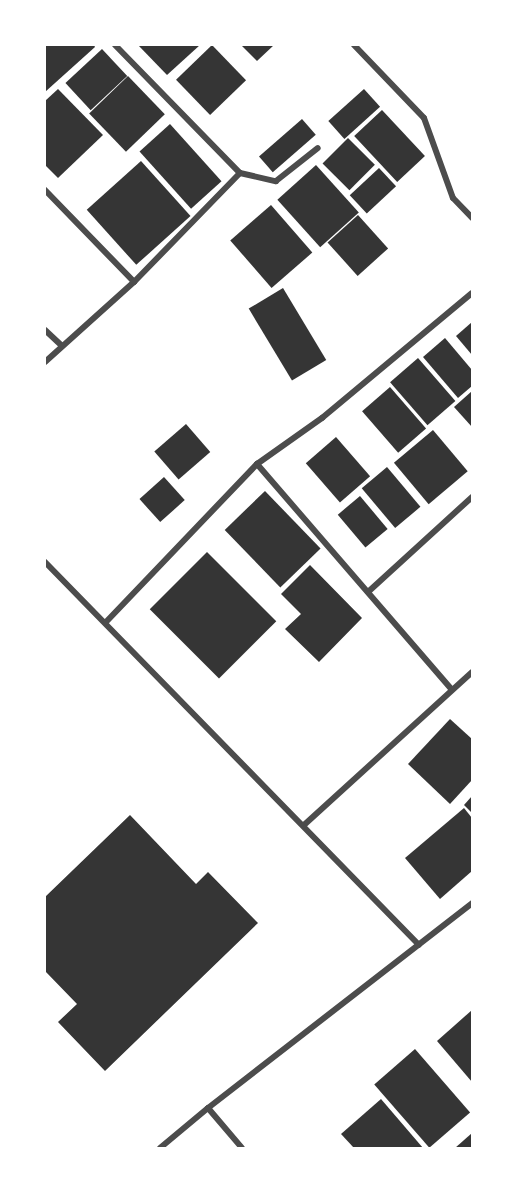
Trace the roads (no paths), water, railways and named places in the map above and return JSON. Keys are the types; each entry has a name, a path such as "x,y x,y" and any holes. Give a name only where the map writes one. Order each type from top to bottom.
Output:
{"street":[{"path":"115,45 240,173 276,181 318,148"},
{"path":"354,45 424,118 453,198 472,218"},
{"path":"45,362 134,282 240,173"},
{"path":"45,189 134,282"},
{"path":"106,622 256,464 322,418 472,292"},
{"path":"45,330 62,346"},
{"path":"256,464 452,690"},
{"path":"368,592 472,497"},
{"path":"45,562 419,945"},
{"path":"304,825 472,672"},
{"path":"160,1148 208,1108 472,903"},
{"path":"208,1108 242,1148"}]}
